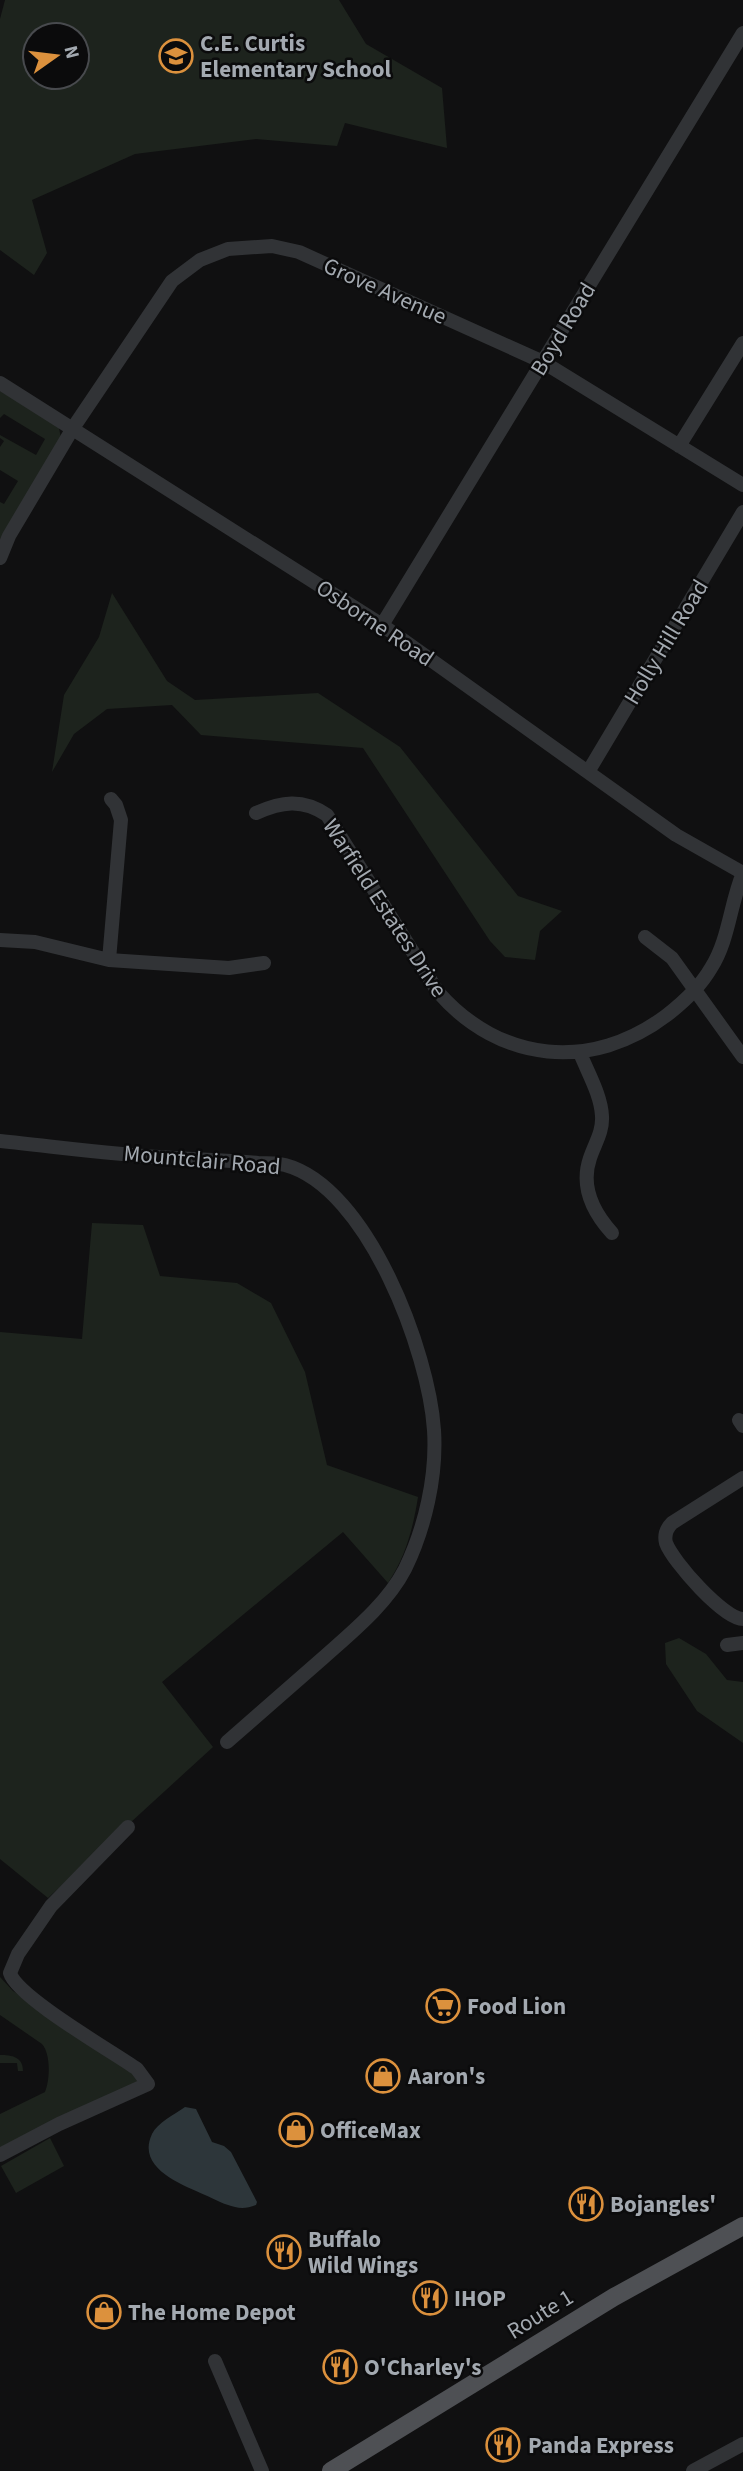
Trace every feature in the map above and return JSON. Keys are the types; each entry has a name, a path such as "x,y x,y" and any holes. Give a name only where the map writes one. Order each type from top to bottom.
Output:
{"main road":[{"name":"Route 1","path":"331,2471 614,2297 743,2226"}],"street":[{"name":"Boyd Road","path":"382,625 743,33"},
{"name":"Grove Avenue","path":"0,558 9,536 74,428 172,281 200,260 228,249 272,246 299,253 543,362 743,485"},
{"path":"679,446 743,343"},
{"name":"Osborne Road","path":"0,383 382,625 676,835 743,873"},
{"name":"Holly Hill Road","path":"588,772 743,512"},
{"path":"109,960 121,820 111,799"},
{"name":"Warfield Estates Drive","path":"256,813 285,802 304,804 327,815 438,992 469,1023 514,1044 537,1050 580,1053 630,1039 655,1024 696,989 714,964 723,944 733,896 743,873"},
{"path":"645,937 672,958 743,1057"},
{"path":"0,940 35,942 109,960 229,968 264,963"},
{"path":"580,1053 600,1102 602,1114 600,1136 587,1170 588,1192 599,1219 612,1233"},
{"name":"Mountclair Road","path":"0,1142 170,1158 285,1165 315,1180 344,1208 378,1255 398,1296 422,1367 434,1430 434,1458 429,1495 419,1535 404,1570 387,1595 351,1633 227,1742"},
{"path":"743,1478 672,1523 665,1535 666,1543 691,1581 732,1616 743,1619"},
{"path":"727,1645 743,1643"},
{"path":"0,2155 59,2124 148,2084 137,2068 31,1998 14,1982 10,1973 18,1954 51,1906 128,1827"},
{"path":"215,2361 262,2471"},
{"path":"693,2471 743,2444"}],"shaded area":[{"path":"5,0 339,0 366,44 442,88 447,148 345,123 337,146 256,139 135,154 32,200 47,253 34,275 0,250 0,19"},
{"path":"0,391 58,423 61,438 0,544 0,502 4,504 18,481 0,470 0,447 4,441 0,435 36,455 45,439 4,414 0,418"},
{"path":"112,593 167,681 195,700 318,693 400,747 518,896 562,911 540,931 535,960 505,957 490,941 363,748 201,735 172,705 107,709 74,734 52,772 64,695 99,637"},
{"path":"92,1223 143,1225 160,1276 237,1283 271,1303 305,1372 327,1465 418,1497 408,1542 388,1583 343,1532 162,1682 213,1747 48,1898 0,1859 0,1332 82,1339"},
{"path":"679,1638 706,1654 727,1680 743,1682 743,1743 697,1711 666,1664 665,1643"},
{"path":"0,1977 13,1991 133,2069 139,2081 0,2149 0,2114 45,2092 49,2067 42,2044 0,2015"},
{"path":"0,2055 16,2058 23,2066 23,2071 18,2071 17,2063 0,2063"},
{"path":"185,2107 196,2109 212,2142 231,2152 257,2202 256,2205 240,2208 223,2203 173,2180 155,2165 149,2146 154,2130"},
{"path":"50,2138 64,2166 16,2193 1,2166"}],"place":[{"name":"C.E. Curtis Elementary School","path":"176,56"},
{"name":"Food Lion","path":"443,2006"},
{"name":"Aaron's","path":"383,2076"},
{"name":"OfficeMax","path":"296,2130"},
{"name":"Bojangles'","path":"586,2204"},
{"name":"Buffalo Wild Wings","path":"284,2252"},
{"name":"IHOP","path":"430,2298"},
{"name":"The Home Depot","path":"104,2312"},
{"name":"O'Charley's","path":"340,2367"},
{"name":"Panda Express","path":"503,2445"}]}
